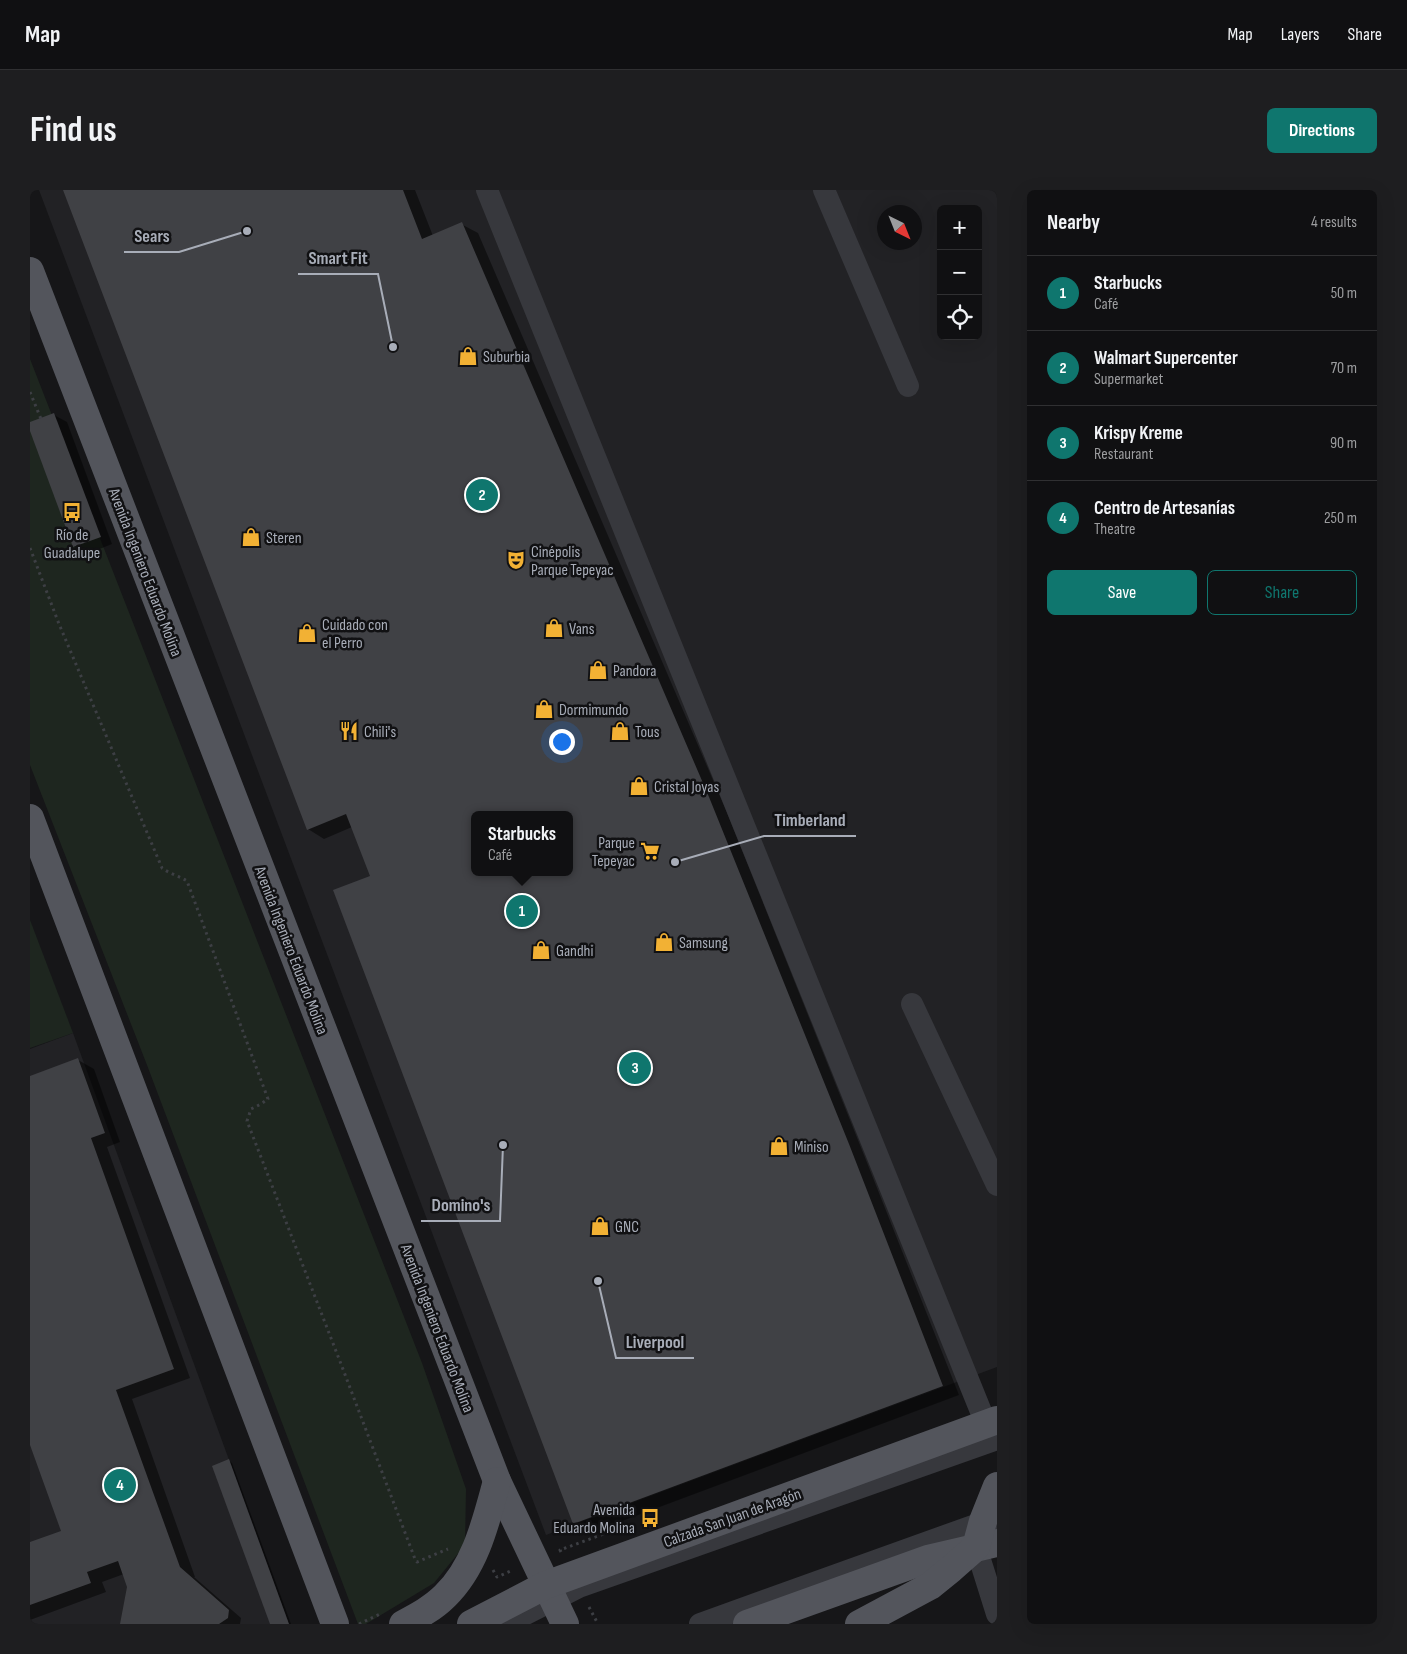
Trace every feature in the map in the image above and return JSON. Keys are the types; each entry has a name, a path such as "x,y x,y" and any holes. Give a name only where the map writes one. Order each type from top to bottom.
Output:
{"main road":[{"name":"Avenida Ingeniero Eduardo Molina","path":"30,271 497,1481 565,1624"},
{"path":"30,818 335,1624"},
{"name":"Calzada San Juan de Aragón","path":"471,1624 550,1592 993,1428"},
{"path":"394,1618 425,1612 445,1596 461,1576 479,1542 497,1481"},
{"path":"861,1624 930,1586 951,1569 988,1532 997,1486"},
{"path":"747,1624 928,1559 988,1532"}],"street":[{"path":"487,190 993,1428"},
{"path":"824,190 908,386"},
{"path":"912,1004 997,1185"},
{"path":"700,1624 988,1532 997,1614"},
{"path":"506,1624 550,1592"}],"path":[{"path":"30,392 41,418"},
{"path":"30,548 59,624 162,868 187,881 268,1099 251,1109 247,1121 345,1373 414,1559 417,1562 448,1549 455,1552"},
{"path":"359,1624 394,1618"}],"shaded area":[{"path":"39,190 997,190 997,1367 546,1535"},
{"path":"30,359 422,1363 466,1489 465,1545 434,1583 366,1624 358,1624 147,1065 30,765"},
{"path":"30,920 73,1033 30,1048"},
{"path":"73,1033 289,1624 30,1624 30,1049"}],"building":[{"name":"Parque Tepeyac","path":"63,190 403,190 422,239 462,222 709,797 849,1144 943,1386 573,1524 333,890 370,876 346,814 307,830"},
{"path":"54,413 101,537 73,547 30,431 30,422"},
{"path":"78,1058 105,1133 91,1138 174,1369 116,1390 180,1567 229,1610 228,1618 219,1624 120,1624 127,1587 118,1561 87,1572 91,1583 30,1605 30,1542 61,1531 30,1445 30,1076"},
{"path":"229,1459 289,1624 270,1624 212,1466"}],"place":[{"name":"Sears","path":"247,231"},
{"name":"Smart Fit","path":"393,347"},
{"name":"Suburbia","path":"468,356"},
{"name":"Walmart Supercenter","path":"482,495"},
{"name":"Río de Guadalupe","path":"72,512"},
{"name":"Steren","path":"251,537"},
{"name":"Cinépolis Parque Tepeyac","path":"516,560"},
{"name":"Vans","path":"554,628"},
{"name":"Cuidado con el Perro","path":"307,633"},
{"name":"Pandora","path":"598,670"},
{"name":"Dormimundo","path":"544,709"},
{"name":"Chili's","path":"349,731"},
{"name":"Tous","path":"620,731"},
{"name":"Cristal Joyas","path":"639,786"},
{"name":"Parque Tepeyac","path":"650,851"},
{"name":"Timberland","path":"675,862"},
{"name":"Starbucks","path":"522,911"},
{"name":"Samsung","path":"664,942"},
{"name":"Gandhi","path":"541,950"},
{"name":"Krispy Kreme","path":"635,1068"},
{"name":"Domino's","path":"503,1145"},
{"name":"Miniso","path":"779,1146"},
{"name":"GNC","path":"600,1226"},
{"name":"Liverpool","path":"598,1281"},
{"name":"Centro de Artesanías","path":"120,1485"},
{"name":"Avenida Eduardo Molina","path":"650,1518"}]}
